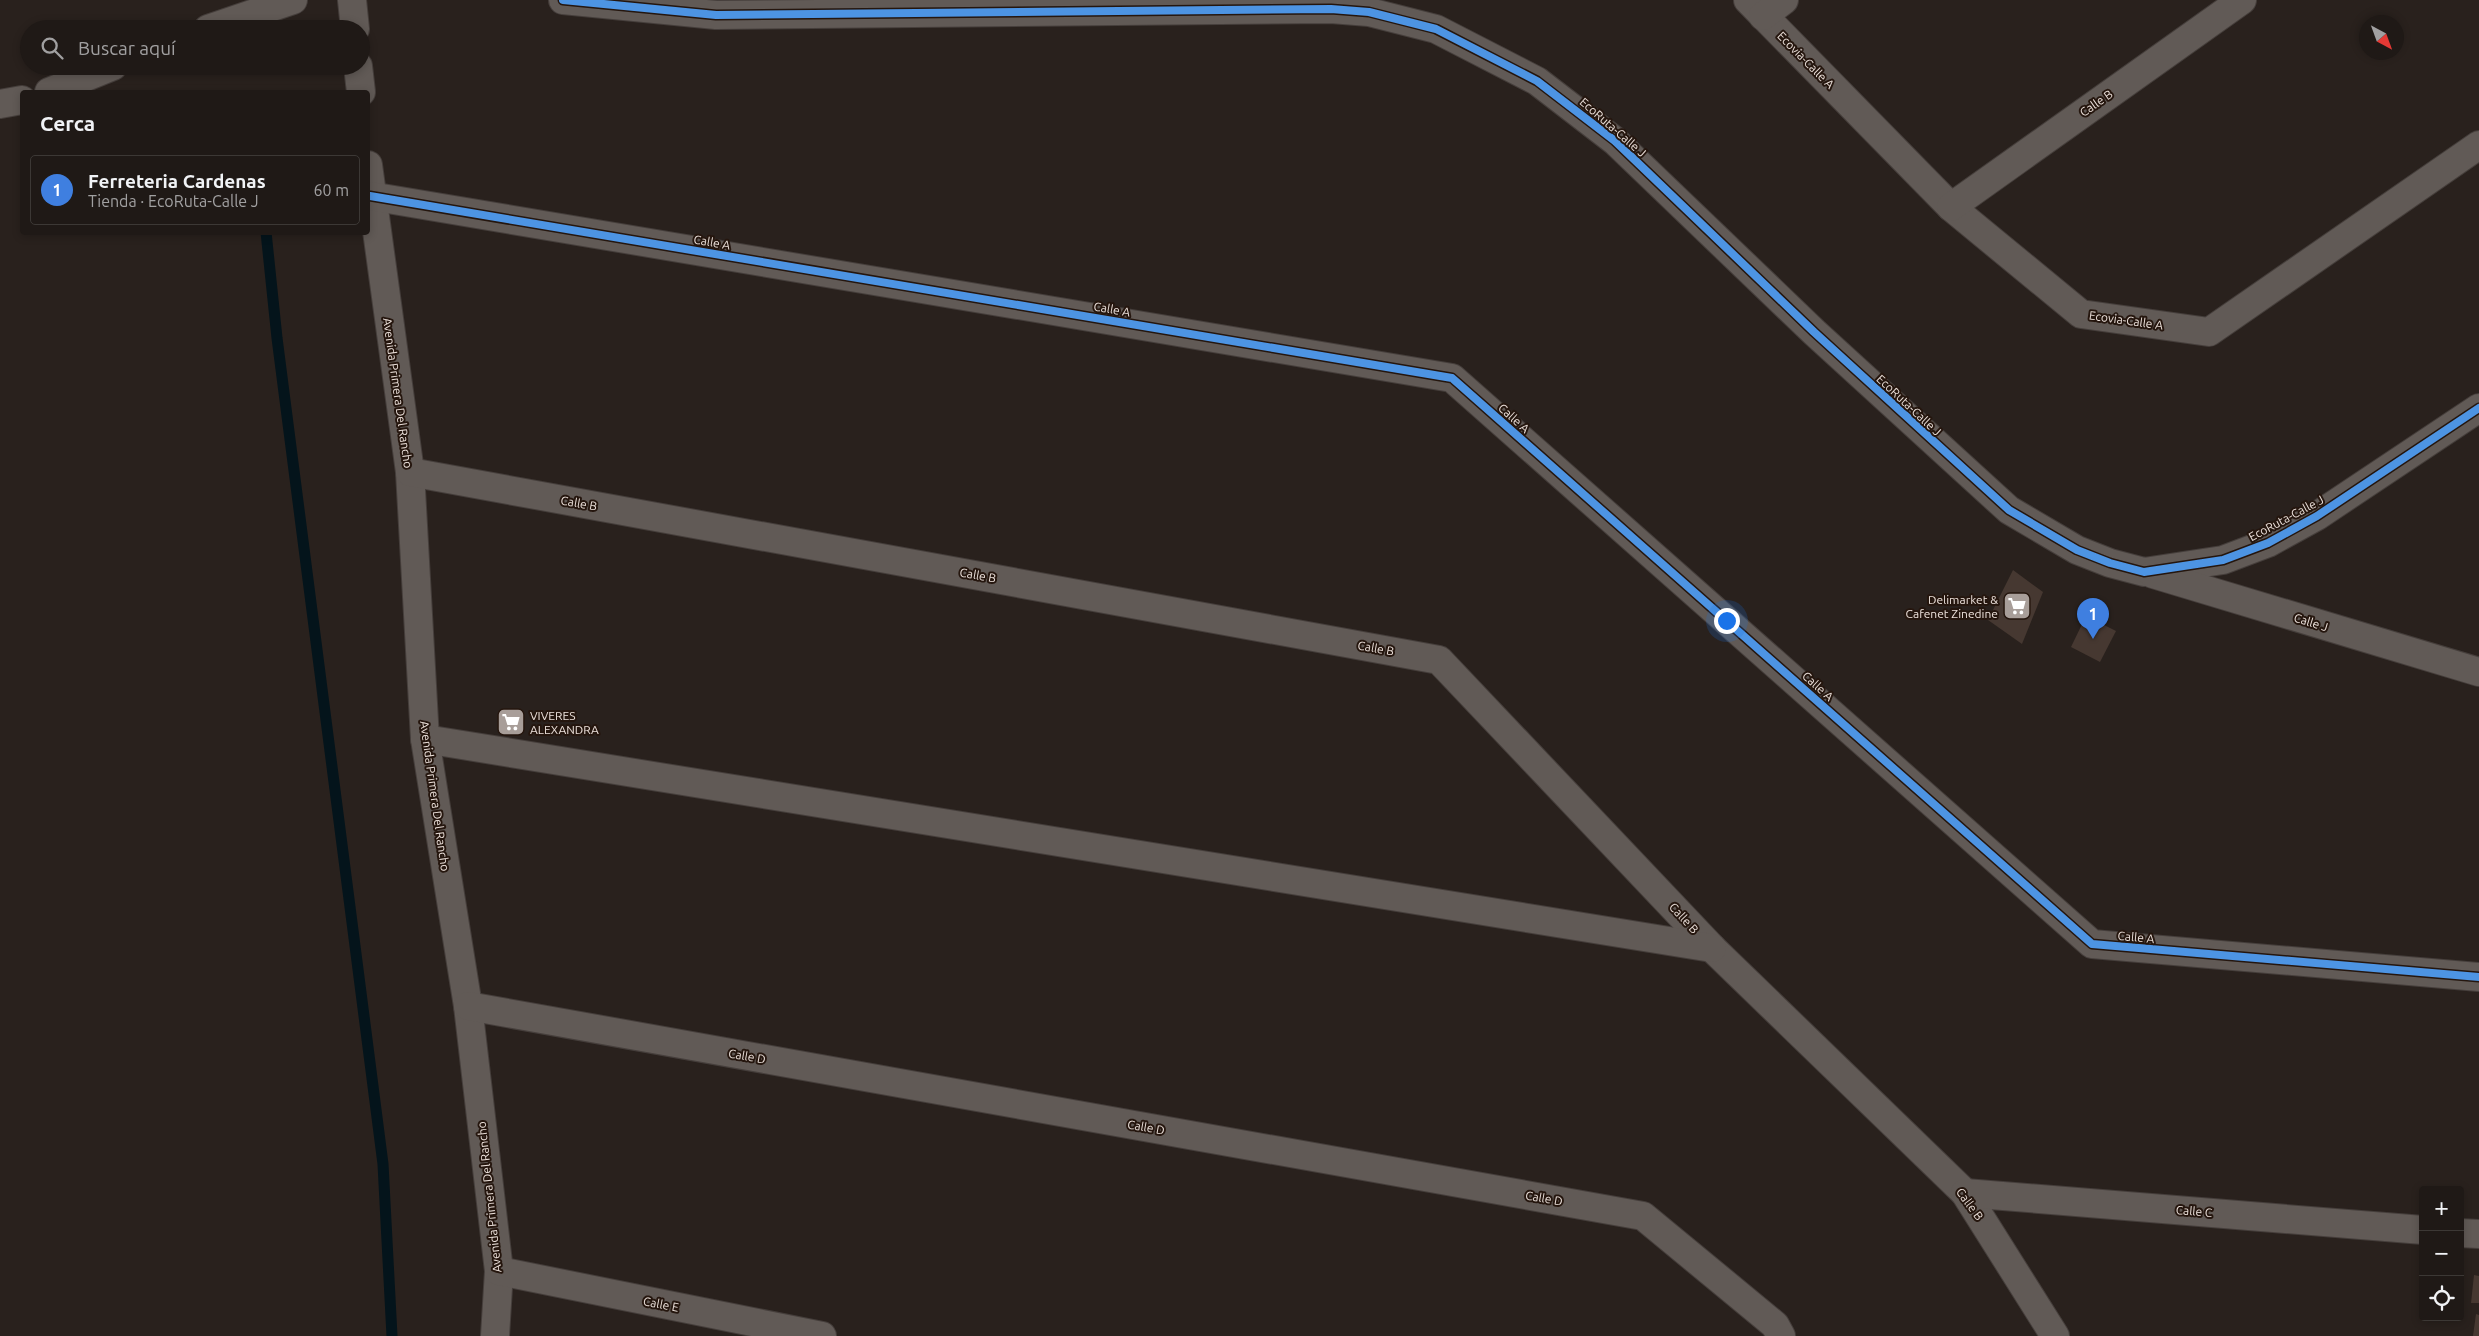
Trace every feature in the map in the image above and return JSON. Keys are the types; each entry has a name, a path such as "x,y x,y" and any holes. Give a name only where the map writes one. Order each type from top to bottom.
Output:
{"street":[{"path":"234,20 293,0"},
{"path":"352,0 354,20"},
{"name":"EcoRuta-Calle J","path":"563,0 716,15 1331,9 1370,12 1400,18 1436,29 1537,81 1615,141 1814,332 2009,510 2077,550 2110,563 2144,572 2223,560 2268,543 2317,516 2479,408"},
{"path":"1756,8 1784,0"},
{"name":"Calle B","path":"1951,207 2242,0"},
{"name":"Ecovia-Calle A","path":"1756,8 1951,207 2080,314 2209,332 2479,145"},
{"path":"54,90 91,75"},
{"path":"359,75 361,90"},
{"path":"0,104 20,100"},
{"name":"Avenida Primera Del Rancho","path":"370,196 410,472 425,740 468,1006 499,1271 495,1336"},
{"name":"Calle A","path":"370,196 1452,378 2092,944 2479,978"},
{"name":"Calle B","path":"410,472 1439,660 1712,948 1965,1193 2055,1336"},
{"name":"Calle J","path":"2144,572 2479,672"},
{"path":"425,740 1712,948"},
{"name":"Calle D","path":"468,1006 1643,1216 1775,1326 1781,1336"},
{"name":"Calle C","path":"1965,1193 2419,1230"},
{"path":"2464,1233 2479,1234"},
{"name":"Calle E","path":"499,1271 822,1336"}],"building":[{"name":"Delimarket & Cafenet Zinedine","path":"2013,570 2043,592 2022,644 1988,620"},
{"path":"2086,616 2116,631 2100,662 2071,647"},
{"path":"2474,1275 2479,1276 2479,1303 2471,1303"},
{"path":"2476,1314 2479,1315 2479,1336 2473,1336"}],"waterway":[{"path":"266,235 277,338 383,1164 392,1336"}],"cycle path":[{"path":"563,0 716,15 1331,9 1369,12 1436,29 1537,81 1615,141 1814,332 2009,510 2077,550 2110,563 2144,572 2223,560 2268,543 2317,516 2479,408"},
{"path":"370,196 1452,378 2092,944 2479,977"}],"place":[{"name":"Delimarket & Cafenet Zinedine","path":"2017,606"},
{"name":"Ferreteria Cardenas","path":"2093,639"},
{"name":"VIVERES ALEXANDRA","path":"511,722"}]}
